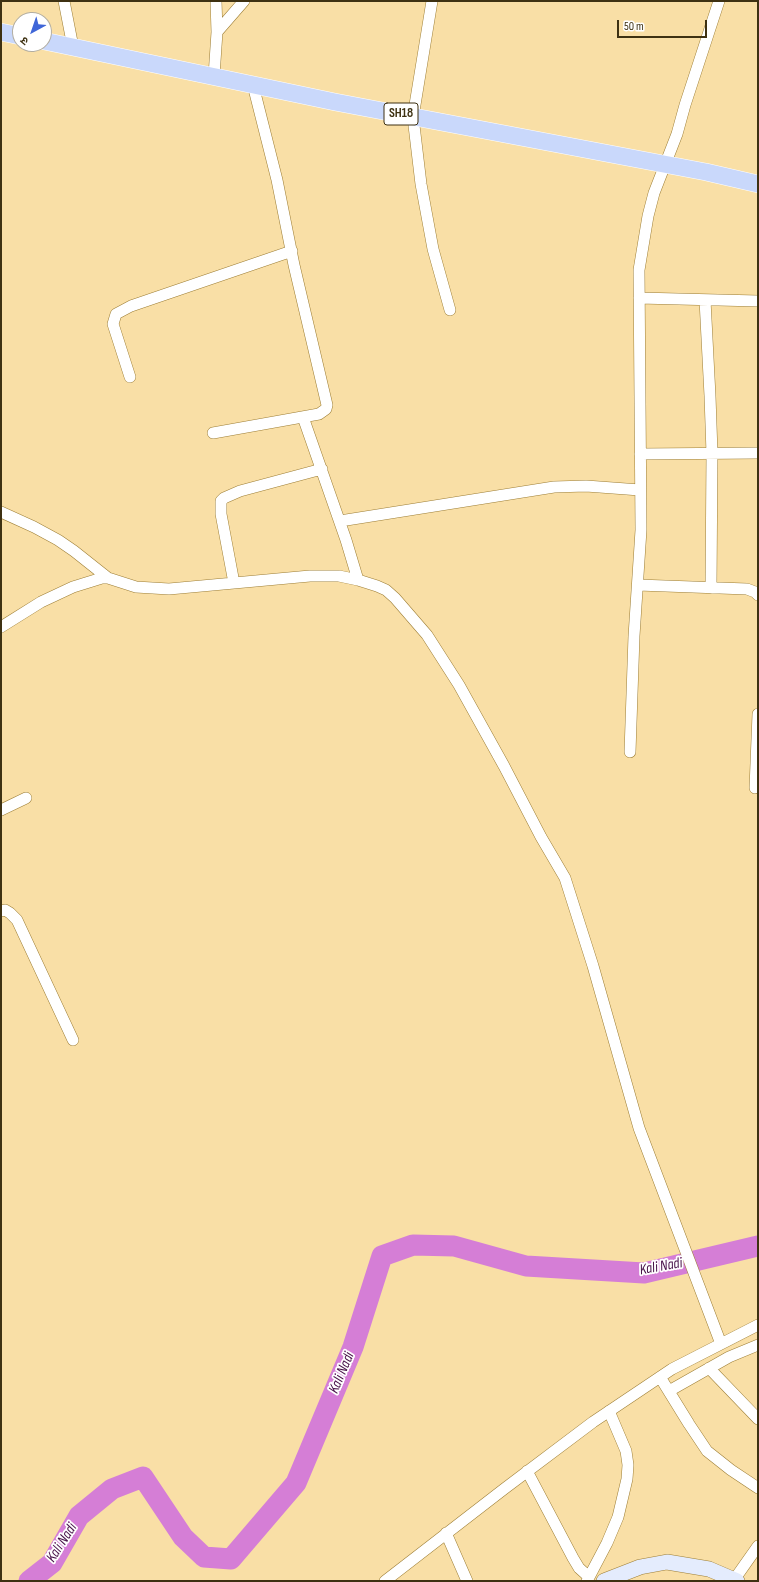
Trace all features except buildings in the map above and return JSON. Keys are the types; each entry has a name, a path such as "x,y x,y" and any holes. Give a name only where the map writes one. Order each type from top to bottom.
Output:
{"main road":[{"path":"1,32 12,34"},
{"name":"SH18","path":"52,43 253,85 413,117 665,164 758,184"}],"street":[{"path":"64,1 73,47"},
{"path":"214,76 217,32 216,1"},
{"path":"217,32 244,1"},
{"path":"432,1 413,117 421,184 433,249 450,310"},
{"path":"630,752 634,636 641,530 639,270 642,246 654,193 677,134 687,98 720,1"},
{"path":"213,433 303,417 323,412 326,410 327,405 277,180 253,85"},
{"path":"130,377 114,324 116,314 131,306 292,251"},
{"path":"639,298 758,301"},
{"path":"704,300 712,454 711,588"},
{"path":"303,417 340,521 358,580"},
{"path":"640,454 758,454"},
{"path":"234,583 221,514 221,501 224,498 240,491 322,469"},
{"path":"340,521 554,487 586,486 640,490"},
{"path":"1,512 58,540 108,578 136,587 169,589 310,576 339,576 376,586 386,590 395,598 427,635 459,684 541,837 565,878 595,973 639,1128 721,1344"},
{"path":"1,627 41,602 73,587 96,579 108,578"},
{"path":"638,585 747,589 758,595"},
{"path":"755,788 758,714"},
{"path":"1,810 26,798"},
{"path":"1,911 5,910 10,913 16,920 73,1040"},
{"path":"385,1581 527,1471 609,1411 672,1369 758,1325"},
{"path":"669,1391 709,1368 758,1345"},
{"path":"709,1368 758,1419"},
{"path":"660,1377 707,1451 731,1470 758,1488"},
{"path":"527,1471 573,1558 588,1579 618,1517 627,1479 628,1465 626,1451 609,1411"},
{"path":"446,1533 467,1581"},
{"path":"604,1581 640,1568 667,1562 709,1569 736,1580 758,1546"}],"waterway":[{"name":"Kali Nadi","path":"29,1581 52,1563 79,1516 112,1489 143,1477 183,1537 204,1557 231,1559 296,1483 353,1347 382,1256 413,1245 454,1246 526,1266 644,1273 758,1246"}]}
